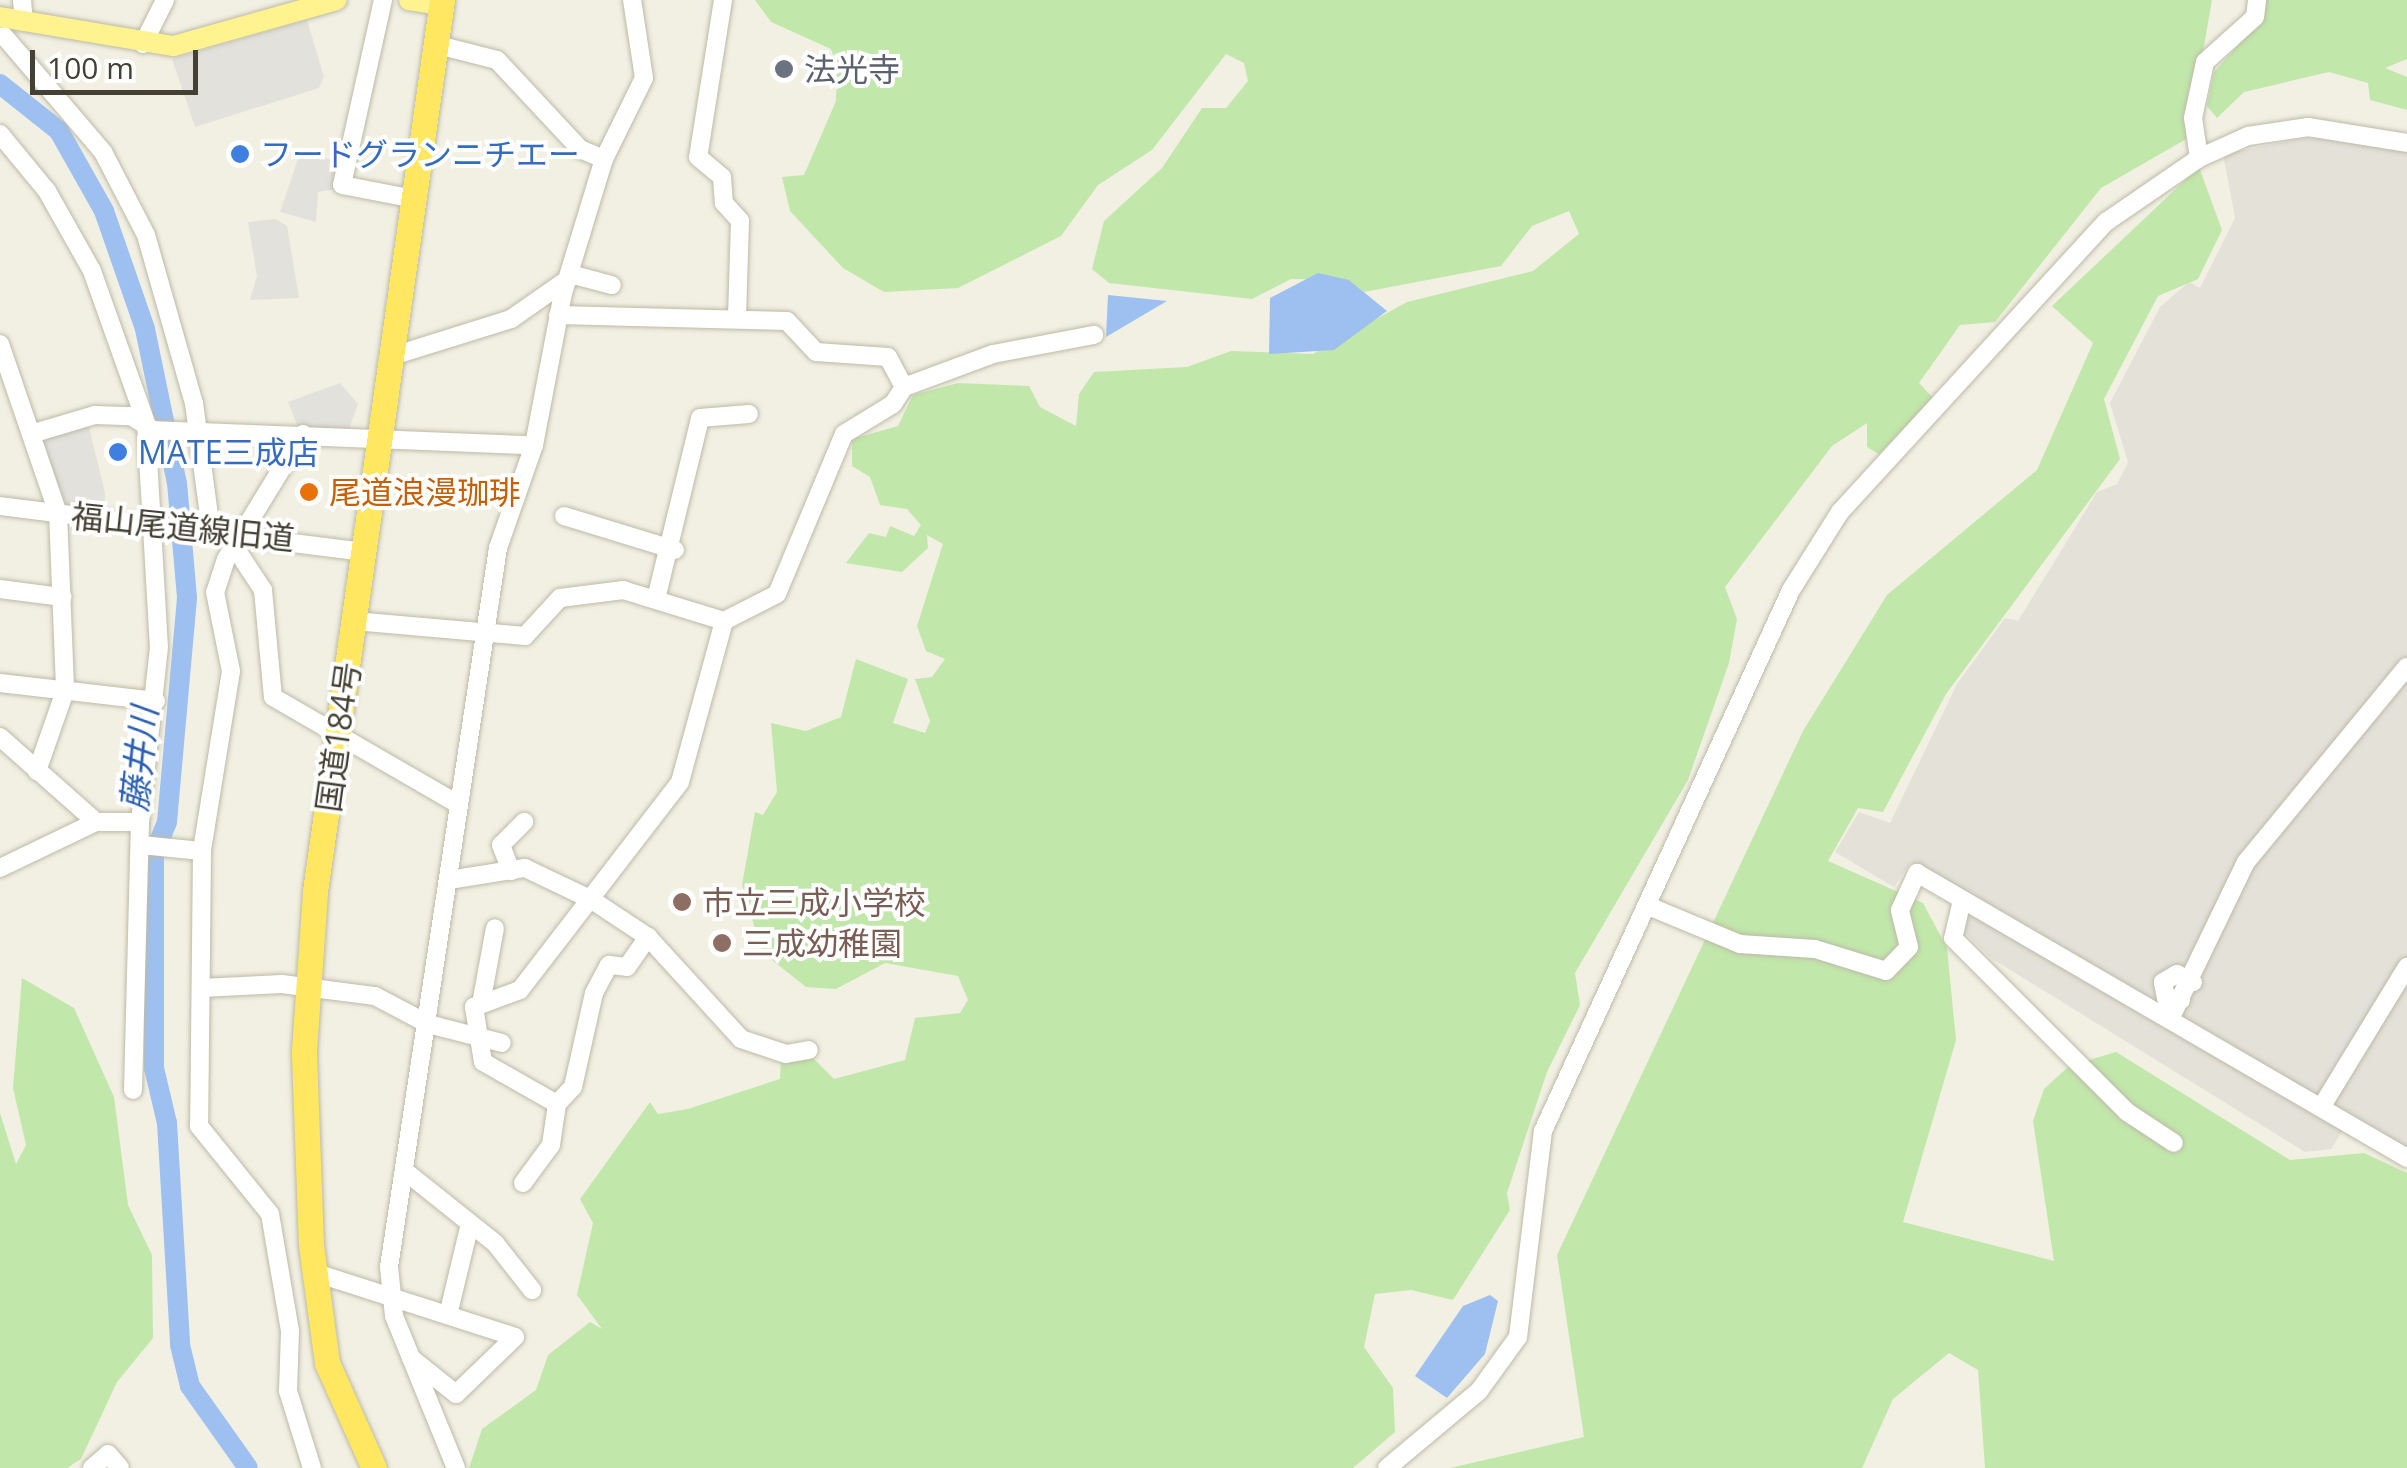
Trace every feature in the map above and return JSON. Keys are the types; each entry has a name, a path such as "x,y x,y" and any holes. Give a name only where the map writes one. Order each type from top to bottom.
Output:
{"highway":[{"name":"国道184号","path":"374,1468 328,1363 313,1272 308,987 336,736 396,355 441,2"}],"main road":[{"path":"6,27 142,44 207,40 286,6 337,0"},
{"path":"409,0 441,2"}],"street":[{"path":"22,0 6,27 76,115 128,194 167,297 193,429 207,530"},
{"path":"142,44 164,0"},
{"path":"383,0 342,185 415,199"},
{"path":"456,1468 390,1297 498,548 534,445 558,314 604,159 644,78 632,0"},
{"path":"723,0 698,157 722,177 724,203 740,220 737,315"},
{"path":"2199,158 2193,118 2206,62 2255,17 2258,0"},
{"path":"434,44 497,60 580,149 604,159"},
{"path":"1387,1468 1479,1392 1514,1347 1528,1283 1536,1150 1653,908 1823,536 2106,222 2199,158 2248,136 2308,127 2407,142"},
{"path":"0,134 47,191 92,271 149,427 156,702 140,822 144,845 133,1090"},
{"path":"396,355 511,319 570,278 612,284"},
{"path":"558,314 737,315 786,321 816,352 888,358 904,386"},
{"path":"354,621 417,632 486,626 525,636 570,594 656,599 724,621 777,594 844,434 893,404 904,386 994,354 1094,335"},
{"path":"0,344 10,402 31,434 58,513 65,691 37,772"},
{"path":"656,599 675,550 700,418 748,414"},
{"path":"31,434 95,415 149,427 534,445"},
{"path":"303,434 238,540 215,592 231,671 196,850 199,1126 270,1214 290,1331 288,1391 312,1468"},
{"name":"福山尾道線旧道","path":"0,506 207,530 238,540 365,552"},
{"path":"564,516 675,550"},
{"path":"238,540 263,590 268,689 336,736 459,805"},
{"path":"0,589 62,597"},
{"path":"481,1004 520,990 579,903 592,900 680,782 724,621"},
{"path":"2176,1008 2193,982 2246,862 2407,668"},
{"path":"0,683 156,702"},
{"path":"0,737 96,822"},
{"path":"0,868 96,822 140,822"},
{"path":"511,871 502,845 524,822"},
{"path":"144,845 196,850"},
{"path":"449,880 525,868 592,900 648,938 742,1039 786,1054 809,1050"},
{"path":"1653,908 1740,944 1815,949 1886,972 1909,947 1900,910 1906,884 1917,874 2176,1008 2407,1158"},
{"path":"1962,900 1953,938 2127,1112 2174,1143"},
{"path":"494,928 476,1036 492,1070 557,1104"},
{"path":"523,1184 551,1145 557,1104 573,1088 594,993 609,966 627,967 648,938"},
{"path":"2322,1106 2407,967"},
{"path":"200,988 308,987 375,996 428,1024 502,1043"},
{"path":"406,1172 470,1228 495,1243 532,1290"},
{"path":"449,1311 470,1228"},
{"path":"313,1272 449,1311 515,1337 456,1394 411,1358"},
{"path":"92,1468 108,1454 120,1468"}],"shaded area":[{"path":"307,20 324,77 319,88 195,127 172,59"},
{"path":"2328,134 2407,149 2407,1162 2346,1125 2331,1149 2305,1152 1991,958 1948,916 1961,894 1910,863 1894,887 1835,852 1859,812 1890,823 1957,684 2005,618 2018,621 2097,492 2117,484 2128,462 2110,403 2160,307 2189,282 2200,288 2235,218 2223,154"},
{"path":"300,153 343,162 336,189 318,192 316,222 280,212"},
{"path":"276,219 287,226 299,298 250,300 257,276 248,222"},
{"path":"340,383 358,404 349,429 299,430 288,402"},
{"path":"87,419 105,493 104,513 62,508 37,434"},
{"path":"2379,977 2389,983 2338,1068 2328,1062"}],"green space":[{"path":"755,0 2212,0 2188,138 2101,188 1995,322 1960,325 1919,383 1933,398 1879,454 1867,447 1867,423 1832,446 1725,587 1737,619 1729,663 1688,780 1575,973 1580,1005 1547,1072 1507,1193 1510,1210 1453,1300 1411,1290 1375,1294 1364,1347 1393,1388 1395,1432 1353,1468 469,1468 482,1429 536,1390 548,1355 590,1322 602,1329 577,1295 593,1223 580,1199 650,1102 658,1114 688,1109 780,1079 781,1060 812,1057 834,1079 905,1060 915,1018 960,1013 968,1000 958,976 885,963 836,989 806,987 762,952 742,885 755,812 763,815 777,792 771,723 806,731 841,717 856,659 908,679 893,723 925,733 930,721 915,679 932,677 945,659 926,651 917,626 943,544 927,535 928,548 902,572 846,563 869,533 886,537 890,526 914,536 921,525 907,509 880,505 870,477 852,466 852,439 898,426 913,395 958,383 1029,386 1040,407 1076,426 1079,394 1094,372 1187,367 1231,351 1313,354 1407,302 1533,271 1579,234 1569,211 1532,226 1501,266 1364,292 1349,280 1291,279 1252,299 1109,283 1092,269 1104,221 1162,168 1202,108 1226,108 1248,81 1244,63 1226,54 1152,150 1098,185 1061,236 958,288 884,292 843,268 790,211 782,177 804,175 836,101 837,66 831,49 771,22"},
{"path":"2265,0 2407,0 2407,59 2385,68 2407,77 2407,110 2370,100 2368,83 2329,72 2244,92 2217,118 2207,106 2214,72 2265,16"},
{"path":"2199,167 2222,230 2198,279 2158,296 2104,399 2120,459 1946,694 1883,812 1858,808 1828,861 1923,903 1947,948 1956,1040 1903,1222 2054,1261 2033,1121 2044,1089 2069,1066 2116,1052 2290,1160 2364,1153 2407,1173 2407,1468 1985,1468 1978,1370 1949,1353 1893,1399 1862,1468 1450,1468 1584,1437 1557,1255 1803,731 1887,595 2037,470 2093,343 2052,306"},
{"path":"22,978 74,1008 114,1097 128,1205 152,1255 153,1338 117,1382 81,1459 67,1468 0,1468 0,1113 16,1164 26,1145 13,1088"}],"water":[{"path":"1318,273 1349,280 1387,311 1334,350 1269,354 1270,298"},
{"path":"1108,295 1167,301 1106,337"},
{"path":"1490,1295 1498,1301 1485,1354 1447,1398 1415,1376 1463,1306"}],"waterway":[{"name":"藤井川","path":"0,84 59,131 104,211 145,329 177,483 187,598 167,822 154,854 154,1068 167,1123 180,1345 190,1386 248,1468"}],"place":[{"name":"法光寺","path":"784,69"},
{"name":"フードグランニチエー","path":"240,154"},
{"name":"MATE三成店","path":"118,452"},
{"name":"尾道浪漫珈琲","path":"309,492"},
{"name":"市立三成小学校","path":"682,902"},
{"name":"三成幼稚園","path":"722,943"}]}
